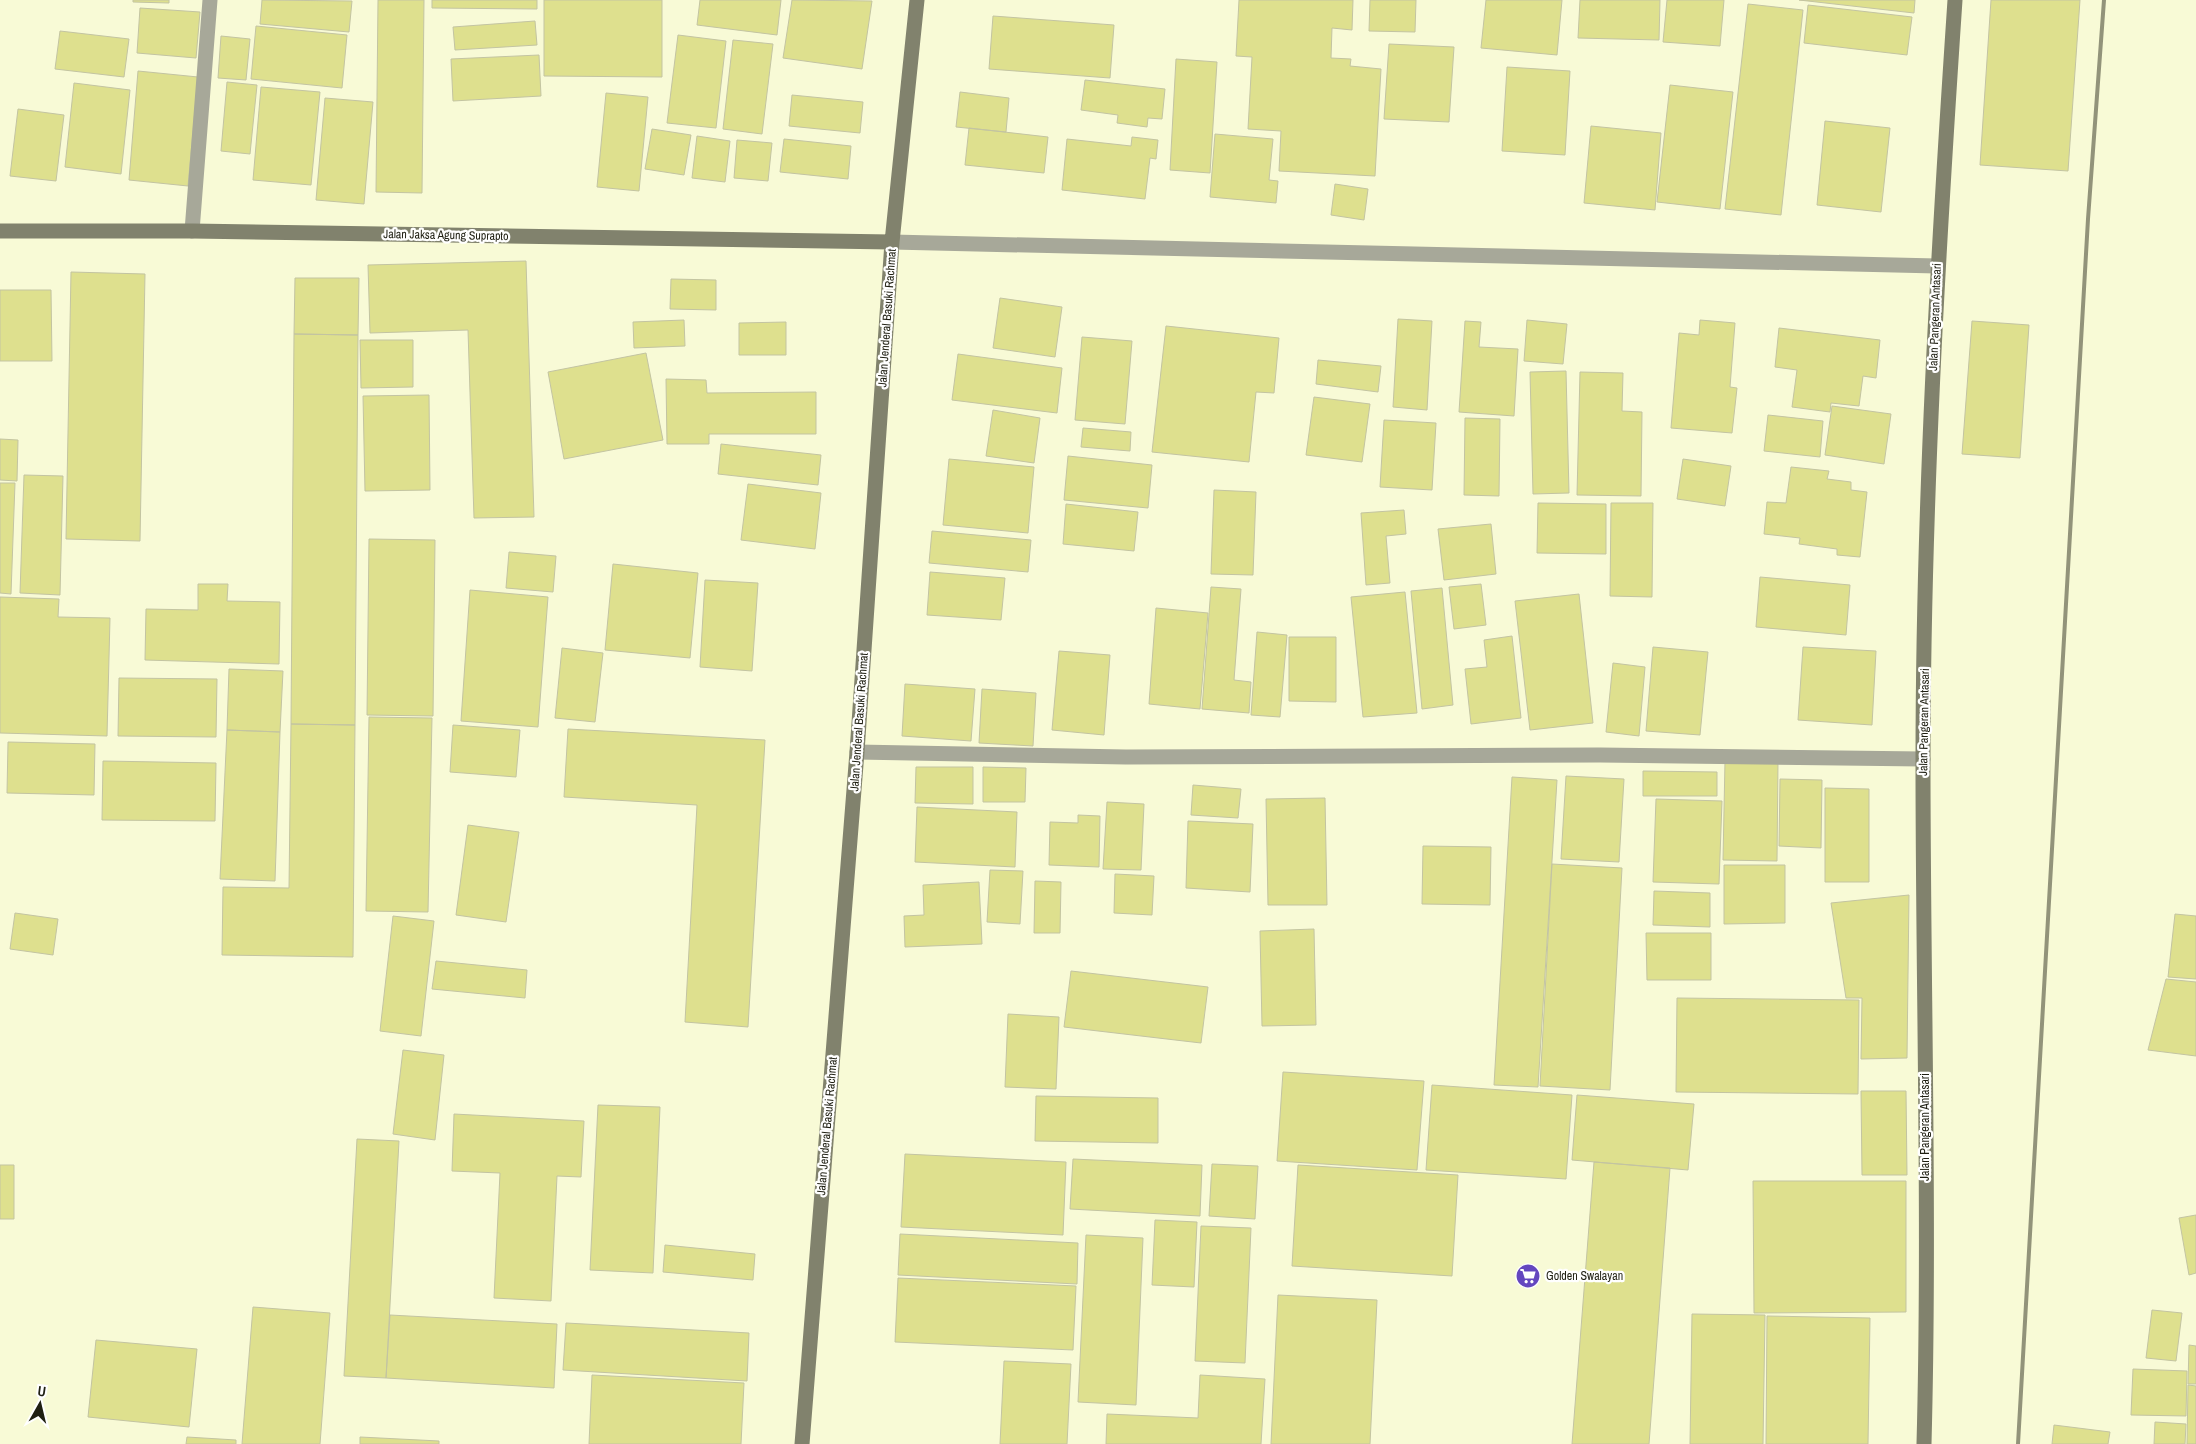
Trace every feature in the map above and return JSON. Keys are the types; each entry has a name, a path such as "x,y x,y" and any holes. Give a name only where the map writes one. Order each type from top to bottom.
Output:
{"street":[{"path":"192,231 210,0"},
{"name":"Jalan Jenderal Basuki Rachmat","path":"802,1444 857,752 892,242 917,0"},
{"name":"Jalan Pangeran Antasari","path":"1924,1444 1926,1024 1923,759 1928,504 1937,266 1955,0"},
{"name":"Jalan Jaksa Agung Suprapto","path":"0,231 192,231 892,242"},
{"path":"892,242 1937,266"},
{"path":"857,752 1126,757 1600,755 1923,759"}],"building":[{"path":"133,0 169,0 169,3 133,2"},
{"path":"262,0 352,1 349,32 260,24"},
{"path":"378,0 424,0 422,193 376,192"},
{"path":"432,0 537,0 537,9 432,8"},
{"path":"544,0 662,0 662,77 544,76"},
{"path":"700,0 781,0 777,35 697,25"},
{"path":"792,0 872,1 862,69 783,58"},
{"path":"1239,0 1353,0 1352,30 1332,28 1331,58 1351,59 1350,66 1381,69 1375,176 1279,171 1281,131 1248,129 1252,57 1236,56"},
{"path":"1370,0 1416,0 1415,32 1369,31"},
{"path":"1486,0 1562,0 1557,55 1481,48"},
{"path":"1580,0 1660,0 1659,40 1578,38"},
{"path":"1667,0 1724,0 1720,46 1663,42"},
{"path":"1799,0 1915,0 1914,13"},
{"path":"1991,0 2080,0 2068,171 1980,165"},
{"path":"1748,4 1803,10 1781,215 1725,209"},
{"path":"1808,5 1912,17 1907,55 1804,43"},
{"path":"140,8 200,12 196,58 137,53"},
{"path":"993,16 1114,25 1110,78 989,69"},
{"path":"535,21 537,45 455,50 453,27"},
{"path":"256,26 347,35 342,88 251,79"},
{"path":"60,31 129,39 124,77 55,69"},
{"path":"678,35 726,41 716,128 667,123"},
{"path":"221,36 250,39 246,80 218,78"},
{"path":"733,40 773,44 762,134 723,129"},
{"path":"1389,44 1454,47 1449,122 1384,119"},
{"path":"539,55 541,96 453,101 451,59"},
{"path":"1176,59 1217,62 1210,173 1170,170"},
{"path":"1507,67 1570,71 1565,155 1502,151"},
{"path":"138,71 198,77 188,186 129,180"},
{"path":"1085,80 1165,89 1162,119 1148,118 1147,127 1117,123 1118,115 1081,110"},
{"path":"227,82 257,85 250,154 221,151"},
{"path":"74,83 130,90 121,174 65,167"},
{"path":"1670,85 1733,92 1720,209 1657,202"},
{"path":"261,87 320,92 311,185 253,180"},
{"path":"960,92 1009,98 1006,132 956,127"},
{"path":"606,93 648,97 639,191 597,187"},
{"path":"792,95 863,102 860,133 789,126"},
{"path":"325,98 373,102 364,204 316,200"},
{"path":"18,109 64,115 56,181 10,176"},
{"path":"1825,121 1890,128 1881,212 1817,205"},
{"path":"1591,126 1661,133 1655,210 1584,203"},
{"path":"969,128 1048,137 1044,173 965,165"},
{"path":"652,129 691,135 684,175 645,169"},
{"path":"1215,134 1273,139 1269,180 1278,181 1276,203 1210,197"},
{"path":"697,136 730,141 725,182 692,178"},
{"path":"1132,137 1158,140 1156,159 1150,158 1145,199 1062,190 1067,139 1131,146"},
{"path":"784,139 851,146 848,179 780,172"},
{"path":"737,140 772,143 768,181 734,178"},
{"path":"1335,184 1368,189 1364,220 1331,215"},
{"path":"526,261 534,517 474,518 468,330 370,333 368,265"},
{"path":"71,272 145,274 140,541 66,539"},
{"path":"295,278 359,278 358,335 294,334"},
{"path":"671,279 716,280 716,310 670,309"},
{"path":"0,290 51,290 52,361 0,361"},
{"path":"1000,298 1062,307 1055,357 993,348"},
{"path":"1398,319 1432,321 1427,410 1393,407"},
{"path":"684,320 685,346 634,348 633,322"},
{"path":"1527,320 1567,324 1563,364 1524,361"},
{"path":"1700,320 1735,323 1730,387 1737,388 1732,433 1671,428 1679,333 1699,335"},
{"path":"1465,321 1481,322 1479,347 1518,349 1514,416 1459,412"},
{"path":"1972,321 2029,325 2020,458 1962,454"},
{"path":"786,322 786,355 739,355 739,323"},
{"path":"1166,326 1279,338 1274,393 1256,392 1249,462 1152,452"},
{"path":"1779,328 1880,340 1876,378 1863,376 1859,406 1831,403 1830,412 1792,407 1797,370 1775,367"},
{"path":"294,334 358,335 355,725 291,724"},
{"path":"1082,337 1132,341 1125,424 1075,420"},
{"path":"360,340 413,340 413,387 361,388"},
{"path":"646,353 663,440 564,459 548,372"},
{"path":"958,354 1062,368 1057,413 952,400"},
{"path":"1318,360 1381,366 1378,392 1316,384"},
{"path":"1566,371 1569,493 1533,494 1530,372"},
{"path":"1580,372 1623,373 1622,411 1642,412 1641,496 1577,495"},
{"path":"666,379 706,380 707,393 816,392 816,434 709,434 709,444 667,444"},
{"path":"429,395 430,490 365,491 363,396"},
{"path":"1314,397 1370,404 1362,462 1306,455"},
{"path":"1832,406 1891,414 1884,464 1825,455"},
{"path":"993,410 1040,418 1034,463 986,456"},
{"path":"1768,415 1823,421 1820,457 1764,451"},
{"path":"1465,418 1500,419 1499,496 1464,495"},
{"path":"1384,420 1436,423 1432,490 1380,487"},
{"path":"1083,428 1131,432 1130,451 1081,447"},
{"path":"0,439 18,440 17,481 0,480"},
{"path":"721,444 821,455 818,485 718,474"},
{"path":"1068,456 1152,465 1148,508 1064,500"},
{"path":"949,459 1034,467 1028,533 943,525"},
{"path":"1683,459 1731,466 1725,506 1677,499"},
{"path":"1791,467 1829,471 1827,479 1851,482 1851,490 1867,492 1860,557 1837,555 1837,549 1799,544 1800,538 1764,534 1767,502 1786,503"},
{"path":"24,475 63,476 60,595 20,593"},
{"path":"0,483 15,483 11,594 0,593"},
{"path":"748,484 821,493 815,549 741,540"},
{"path":"1214,490 1256,492 1253,575 1211,574"},
{"path":"1538,503 1606,504 1606,554 1537,553"},
{"path":"1611,503 1653,503 1652,597 1610,596"},
{"path":"1066,504 1138,512 1134,551 1063,544"},
{"path":"1404,510 1406,534 1386,536 1390,583 1366,585 1361,513"},
{"path":"1491,524 1496,574 1444,580 1438,529"},
{"path":"932,531 1031,540 1028,572 929,563"},
{"path":"369,539 435,540 433,716 367,715"},
{"path":"509,552 556,556 553,592 506,588"},
{"path":"613,564 698,573 690,658 605,650"},
{"path":"930,572 1005,578 1001,620 927,615"},
{"path":"1760,577 1850,585 1846,635 1756,627"},
{"path":"705,580 758,583 752,671 700,667"},
{"path":"198,584 228,584 227,601 280,602 279,664 145,660 146,609 198,610"},
{"path":"1481,584 1486,625 1454,629 1449,587"},
{"path":"1211,587 1241,589 1234,680 1251,682 1249,713 1202,709"},
{"path":"1442,588 1453,705 1422,709 1411,591"},
{"path":"470,590 548,597 538,727 461,721"},
{"path":"1405,592 1417,713 1363,717 1351,597"},
{"path":"1579,594 1593,723 1530,730 1515,601"},
{"path":"0,597 59,599 58,617 110,618 107,736 0,733"},
{"path":"1156,608 1208,613 1200,709 1149,704"},
{"path":"1257,632 1287,635 1280,717 1251,715"},
{"path":"1512,636 1521,718 1471,724 1465,669 1487,667 1484,640"},
{"path":"1289,637 1336,637 1336,702 1289,701"},
{"path":"1653,647 1708,652 1700,735 1646,731"},
{"path":"1803,647 1876,651 1872,725 1798,720"},
{"path":"562,648 603,653 595,722 555,718"},
{"path":"1059,651 1110,655 1104,735 1052,730"},
{"path":"1613,663 1645,667 1639,736 1606,732"},
{"path":"229,669 283,671 280,732 227,730"},
{"path":"119,678 217,679 216,737 118,736"},
{"path":"905,684 975,689 971,741 902,736"},
{"path":"982,689 1036,693 1033,746 979,743"},
{"path":"369,717 432,718 428,912 366,911"},
{"path":"291,724 355,725 353,957 222,955 223,887 289,888"},
{"path":"453,725 520,730 516,777 450,772"},
{"path":"568,729 765,740 748,1027 685,1022 697,805 564,797"},
{"path":"227,730 280,732 275,881 220,879"},
{"path":"8,742 95,744 94,795 7,793"},
{"path":"103,761 216,763 215,821 102,820"},
{"path":"1725,761 1778,761 1777,861 1723,860"},
{"path":"916,767 973,767 973,804 915,803"},
{"path":"983,767 1026,768 1025,802 983,802"},
{"path":"1643,771 1717,772 1717,796 1643,796"},
{"path":"1566,776 1624,779 1619,862 1561,859"},
{"path":"1512,777 1557,780 1538,1087 1494,1085"},
{"path":"1780,779 1822,780 1821,848 1779,846"},
{"path":"1193,785 1241,789 1238,818 1191,815"},
{"path":"1825,788 1869,789 1869,882 1825,882"},
{"path":"1325,798 1327,905 1268,905 1266,799"},
{"path":"1656,799 1722,801 1719,884 1653,882"},
{"path":"1107,802 1144,804 1141,870 1103,869"},
{"path":"917,807 1017,812 1015,867 915,862"},
{"path":"1078,815 1100,816 1099,867 1049,865 1050,822 1078,823"},
{"path":"1188,821 1253,824 1250,892 1186,888"},
{"path":"468,825 519,832 506,922 456,915"},
{"path":"1423,846 1491,847 1490,905 1422,904"},
{"path":"1552,864 1622,868 1610,1090 1540,1086"},
{"path":"1724,865 1785,865 1785,923 1724,924"},
{"path":"990,870 1023,871 1020,924 987,922"},
{"path":"1115,874 1154,876 1152,915 1114,913"},
{"path":"1035,881 1061,882 1060,933 1034,933"},
{"path":"979,882 982,944 905,947 904,916 924,915 923,885"},
{"path":"1654,891 1710,893 1710,927 1653,925"},
{"path":"1909,895 1907,1058 1861,1059 1862,998 1846,998 1831,903"},
{"path":"15,913 58,919 53,955 10,949"},
{"path":"2175,914 2196,916 2196,979 2168,977"},
{"path":"393,916 434,921 421,1036 380,1031"},
{"path":"1314,929 1316,1025 1262,1026 1260,931"},
{"path":"1646,933 1711,933 1711,980 1647,980"},
{"path":"436,961 527,970 525,998 432,989"},
{"path":"1071,971 1208,987 1201,1043 1064,1027"},
{"path":"2166,979 2196,982 2196,1056 2148,1050"},
{"path":"1677,998 1859,1000 1858,1094 1676,1092"},
{"path":"1008,1014 1059,1017 1056,1089 1005,1087"},
{"path":"403,1050 444,1055 435,1140 393,1134"},
{"path":"1283,1072 1424,1081 1417,1170 1277,1161"},
{"path":"1432,1085 1572,1095 1566,1179 1426,1170"},
{"path":"1861,1091 1906,1091 1907,1175 1862,1175"},
{"path":"1577,1095 1694,1104 1688,1170 1572,1160"},
{"path":"1036,1096 1158,1098 1158,1143 1035,1141"},
{"path":"598,1105 660,1107 653,1273 590,1270"},
{"path":"454,1114 584,1121 581,1177 557,1176 551,1301 494,1298 500,1173 452,1171"},
{"path":"357,1139 399,1141 386,1378 344,1376"},
{"path":"905,1154 1066,1162 1063,1235 901,1227"},
{"path":"1073,1159 1202,1165 1200,1216 1070,1209"},
{"path":"1594,1162 1670,1168 1649,1444 1572,1444"},
{"path":"1212,1164 1258,1166 1255,1219 1209,1216"},
{"path":"0,1165 14,1165 14,1219 0,1219"},
{"path":"1298,1165 1458,1175 1452,1276 1292,1266"},
{"path":"1753,1181 1906,1181 1906,1312 1754,1313"},
{"path":"2196,1215 2196,1273 2189,1275 2179,1218"},
{"path":"1155,1220 1197,1222 1194,1287 1152,1285"},
{"path":"1201,1226 1251,1228 1245,1363 1195,1361"},
{"path":"900,1234 1078,1243 1077,1284 898,1275"},
{"path":"1086,1235 1143,1238 1136,1405 1078,1402"},
{"path":"665,1245 755,1254 753,1280 663,1272"},
{"path":"898,1278 1076,1286 1073,1350 895,1342"},
{"path":"1278,1295 1377,1300 1370,1444 1271,1444"},
{"path":"253,1307 330,1313 320,1444 242,1444"},
{"path":"2152,1310 2182,1313 2176,1361 2146,1358"},
{"path":"1692,1314 1765,1315 1763,1444 1690,1444"},
{"path":"390,1315 557,1324 554,1388 386,1378"},
{"path":"1767,1316 1870,1318 1868,1444 1766,1444"},
{"path":"566,1323 749,1333 747,1381 563,1370"},
{"path":"96,1340 197,1349 189,1427 88,1417"},
{"path":"2189,1345 2196,1346 2196,1384 2188,1384"},
{"path":"1004,1361 1071,1364 1067,1444 1000,1444"},
{"path":"2133,1369 2187,1371 2186,1416 2131,1415"},
{"path":"592,1375 744,1383 741,1444 589,1444"},
{"path":"1200,1375 1265,1379 1261,1444 1106,1444 1107,1414 1198,1418"},
{"path":"2188,1385 2196,1386 2196,1444 2187,1444"},
{"path":"2155,1422 2186,1424 2185,1444 2154,1444"},
{"path":"2054,1425 2110,1432 2108,1444 2052,1444"},
{"path":"187,1437 236,1440 236,1444 186,1444"},
{"path":"360,1437 439,1441 439,1444 360,1444"}],"railway":[{"path":"2018,1444 2088,219 2104,0"}],"place":[{"name":"Golden Swalayan","path":"1528,1276"}]}
